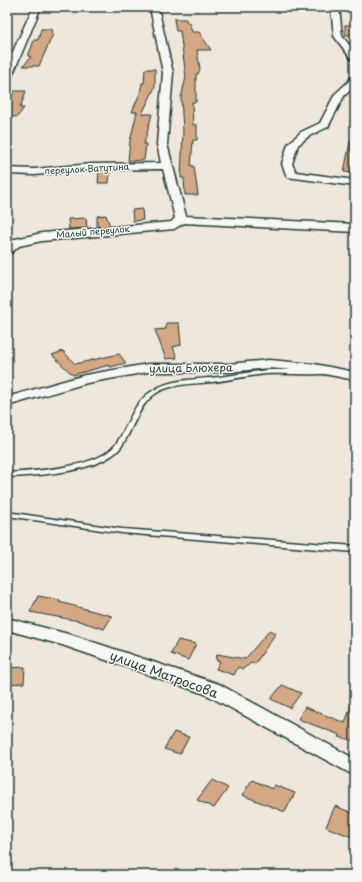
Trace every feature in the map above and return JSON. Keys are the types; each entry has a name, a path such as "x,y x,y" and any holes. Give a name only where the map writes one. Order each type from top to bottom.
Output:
{"street":[{"path":"7,76 37,7"},
{"path":"154,7 157,28 168,73 162,144 181,219 355,228"},
{"path":"335,7 338,36 355,58"},
{"path":"355,78 352,84 340,94 324,125 306,134 293,144 287,164 291,175 355,182"},
{"name":"переулок Ватутина","path":"7,171 34,172 92,167 167,166"},
{"name":"Малый переулок","path":"7,250 15,243 39,237 174,225 181,219"},
{"path":"7,238 39,237"},
{"name":"улица Блюхера","path":"7,402 85,379 148,368 228,368 269,364 314,368 355,376"},
{"name":"улица Матросова","path":"7,624 66,640 212,689 355,768"}],"lane":[{"path":"7,475 66,469 99,460 111,454 119,446 125,432 144,401 154,392 178,382 212,380 275,372 335,372"},
{"path":"7,514 122,531 355,549"}],"building":[{"path":"174,19 186,19 192,32 199,32 211,50 197,50 200,69 198,74 196,74 196,102 192,102 193,125 197,125 197,140 193,140 191,166 194,166 198,195 185,195 184,178 181,178 183,130 181,98 186,77 180,31 176,31"},
{"path":"345,25 355,25 355,35 345,35"},
{"path":"41,29 52,29 51,33 53,34 39,66 23,66 31,57 28,56 34,40 38,40"},
{"path":"145,69 155,69 155,87 142,114 152,114 144,144 146,144 144,160 128,161 130,141 137,112 132,112 140,93 142,83 144,83"},
{"path":"13,91 26,91 20,108 24,108 17,117 7,116 7,97 11,97"},
{"path":"350,142 355,142 355,173 344,172"},
{"path":"99,171 110,171 109,183 98,183"},
{"path":"142,209 143,220 133,221 132,210"},
{"path":"106,215 110,226 97,227 97,216"},
{"path":"86,218 87,228 69,229 68,219"},
{"path":"166,323 179,323 181,345 173,347 177,358 166,359 155,330 166,329"},
{"path":"63,351 75,364 119,354 126,363 110,367 109,365 73,375 52,355"},
{"path":"38,596 60,600 59,602 112,616 104,629 79,621 30,612"},
{"path":"270,630 275,634 255,664 251,663 243,669 238,667 234,675 216,669 220,661 216,660 217,654 245,659"},
{"path":"178,640 196,644 188,660 171,654"},
{"path":"25,667 24,683 7,684 7,668"},
{"path":"282,685 301,693 290,708 271,699"},
{"path":"354,698 355,741 339,737 340,735 298,719 305,707 345,723"},
{"path":"174,732 189,737 180,754 164,749"},
{"path":"212,780 228,788 214,808 197,800"},
{"path":"252,780 272,789 274,785 295,793 285,812 242,795"},
{"path":"335,806 355,814 355,838 326,827"}]}
